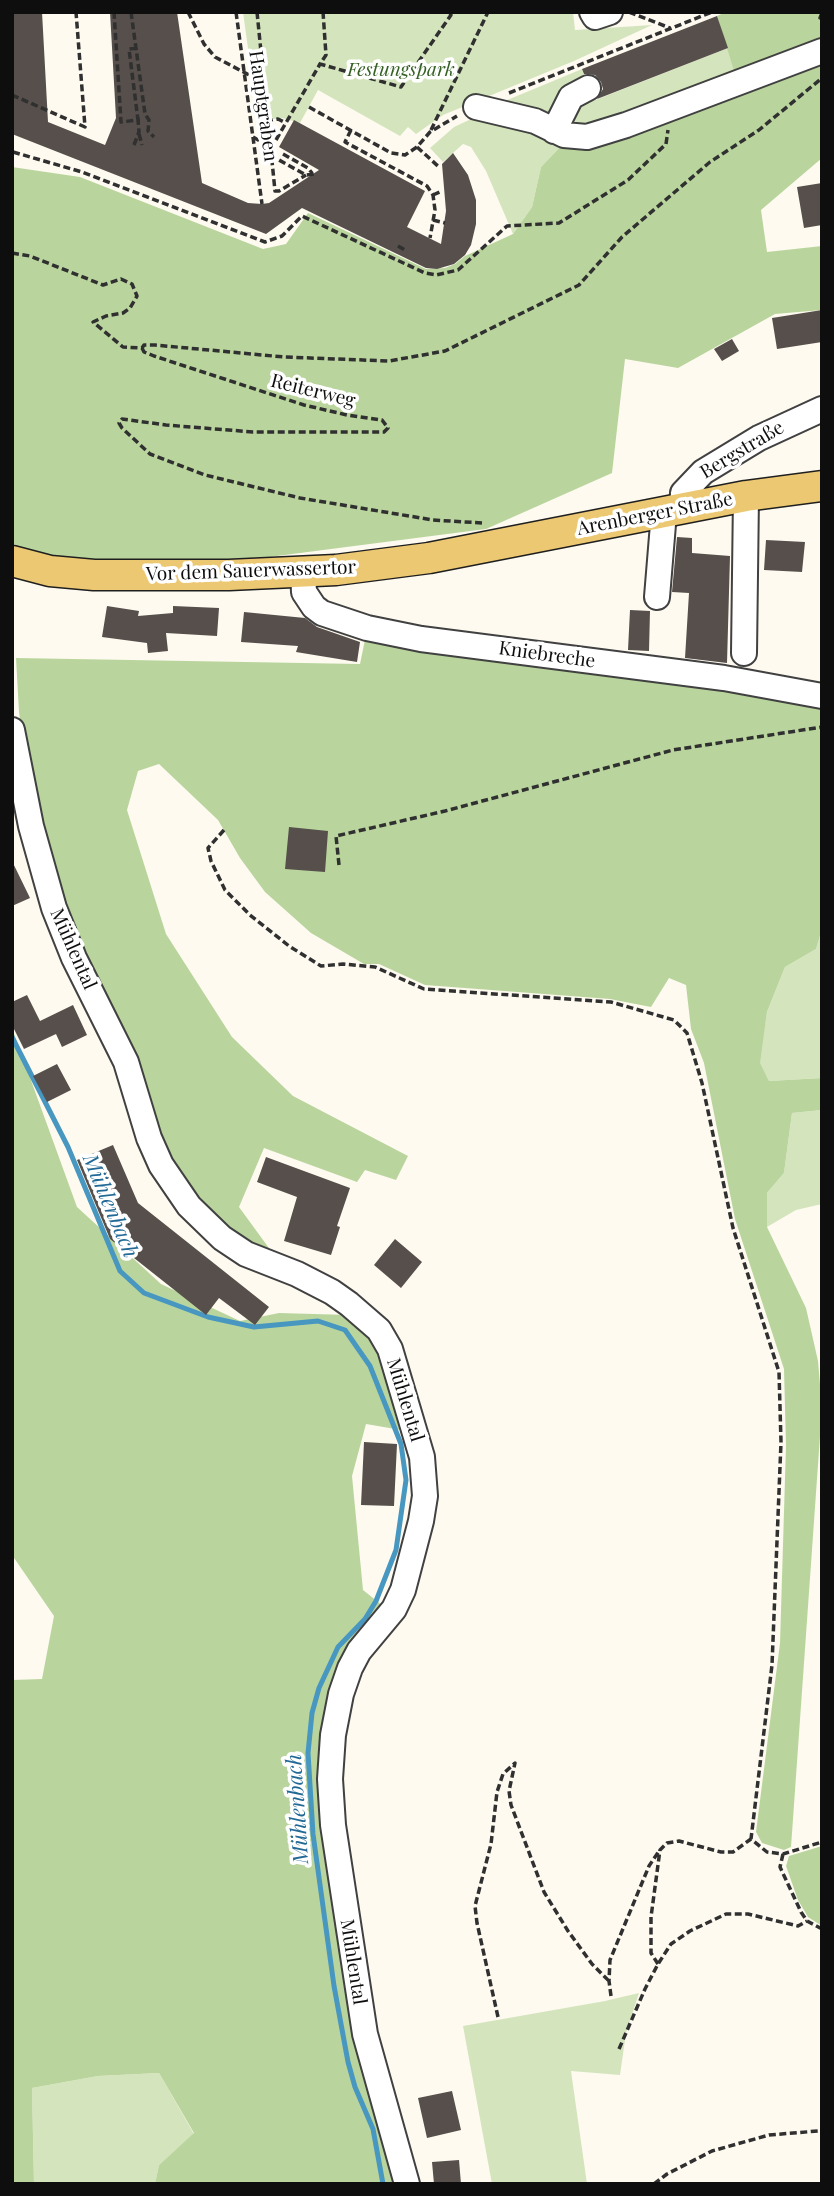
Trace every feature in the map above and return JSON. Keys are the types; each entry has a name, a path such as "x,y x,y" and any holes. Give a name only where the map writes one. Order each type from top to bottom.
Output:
{"main road":[{"name":"Arenberger Straße","path":"490,535 673,511 746,496 822,486"},
{"name":"Vor dem Sauerwassertor","path":"12,561 50,571 94,575 303,572 369,566 490,535"}],"street":[{"path":"592,12 594,17 610,12"},
{"path":"476,107 535,121 564,135 587,137 626,125 822,51"},
{"path":"554,131 571,97 588,88"},
{"name":"Bergstraße","path":"673,511 683,493 703,472 759,438 822,409"},
{"path":"744,653 746,496"},
{"path":"657,597 673,511"},
{"name":"Kniebreche","path":"303,572 304,592 314,607 368,628 421,639 724,678 822,696"},
{"name":"Mühlental","path":"12,730 31,825 54,908 75,958 126,1062 149,1138 161,1165 189,1206 228,1243 246,1254 297,1274 332,1292 379,1330 390,1349 422,1457 425,1496 406,1579 394,1609 359,1651 350,1668 333,1735 330,1779 333,1825 365,2034 407,2184"}],"path":[{"path":"12,94 85,127 76,12"},
{"path":"114,12 121,122 139,118"},
{"path":"131,12 145,114 149,120 148,131 154,137"},
{"path":"188,12 204,44 215,57 251,76"},
{"name":"Hauptgraben","path":"236,12 262,204"},
{"path":"257,12 275,191 313,173 283,154"},
{"path":"276,140 326,55 323,12"},
{"path":"320,64 401,88 451,15 449,12"},
{"path":"309,107 391,153 405,155 417,147 430,132 488,12"},
{"path":"629,12 670,28"},
{"path":"580,64 712,12"},
{"path":"136,48 129,49 142,145"},
{"name":"Reiterweg","path":"490,535 433,520 300,498 205,475 150,454 122,428 119,423 122,419 253,432 353,433 384,432 388,428 382,420 304,405 154,356 142,348 144,345 155,345 284,357 390,361 445,351 579,285 622,237 710,162 759,130 822,78"},
{"path":"266,121 278,119 286,123"},
{"path":"351,130 345,142 427,186 433,195 435,210 430,238"},
{"path":"134,145 139,132"},
{"path":"253,137 260,141"},
{"path":"13,152 82,172 265,242 282,236 302,216 425,273 436,275 458,270 507,226 559,223 628,180 666,144"},
{"path":"417,147 439,167"},
{"path":"270,155 306,175"},
{"path":"433,195 442,191"},
{"path":"433,220 445,223"},
{"path":"398,246 405,250"},
{"path":"12,253 30,256 103,285 121,279 129,282 135,288 137,296 132,305 123,313 106,316 93,324 123,347 142,348"},
{"path":"339,865 336,836 445,811 673,750 822,727"},
{"path":"224,830 208,848 225,890 250,915 289,946 321,966 343,964 376,967 424,989 611,1002 674,1020 687,1033 702,1083 733,1228 779,1372 781,1443 772,1665 751,1839 733,1852 721,1852 679,1841 667,1843 660,1850 649,1866 610,1960 608,1981 611,1996"},
{"path":"498,2017 475,1906 491,1844 496,1793 503,1774 515,1763 509,1791 511,1805 544,1892 568,1931 608,1981"},
{"path":"751,1839 767,1852 783,1854 822,1842"},
{"path":"658,1964 651,1953 650,1917 660,1850"},
{"path":"783,1854 780,1867 807,1921 822,1929"},
{"path":"619,2049 658,1964 671,1944 690,1931 726,1914 748,1914 798,1926 807,1921"},
{"path":"654,2184 667,2174 712,2151 769,2135 818,2131 822,2133"}],"green space":[{"name":"Festungspark","path":"243,12 573,12 575,30 652,25 574,61 443,115 416,134 408,127 400,136 318,90 300,123 282,118 258,121"},
{"path":"726,12 822,12 822,158 761,210 767,252 822,246 822,310 775,314 678,368 625,359 612,473 486,529 269,557 103,568 34,552 12,544 12,167 80,177 263,249 286,244 308,213 426,269 445,268 513,234 532,207 541,167 562,145 740,90 717,16"},
{"path":"728,48 735,72 589,127 567,126 590,92 593,101"},
{"path":"582,69 587,83 555,117 500,103"},
{"path":"491,118 508,121 562,145 541,167 532,207 513,234 486,171 471,147 463,144 443,162 430,148 454,127 469,120"},
{"path":"367,630 822,701 822,929 816,949 785,967 767,1012 760,1063 769,1081 822,1078 822,1110 792,1113 784,1173 767,1193 767,1227 806,1308 818,1361 822,1408 791,1847 784,1850 762,1843 756,1832 780,1643 786,1446 784,1369 735,1219 704,1063 691,1029 686,985 669,978 651,1007 610,999 425,985 379,964 364,964 311,933 265,892 240,858 218,820 159,764 138,771 127,810 166,934 232,1037 293,1096 408,1156 396,1180 365,1170 357,1182 264,1148 239,1207 274,1255 243,1241 205,1208 170,1160 73,936 26,763 19,712 16,658 360,664"},
{"path":"822,929 822,1078 769,1081 759,1063 767,1012 785,967 816,949"},
{"path":"12,1028 77,1207 161,1284 240,1321 279,1313 349,1315 375,1339 407,1431 366,1424 352,1476 363,1590 388,1610 324,1725 401,2184 155,2184 159,2165 194,2133 159,2073 98,2076 32,2088 34,2184 12,2184 12,1680 42,1679 54,1616 12,1555"},
{"path":"822,1110 822,1204 796,1210 767,1227 767,1193 784,1173 792,1113"},
{"path":"822,1846 822,1926 808,1917 798,1900 786,1866 789,1856"},
{"path":"639,1993 626,2033 620,2075 571,2071 587,2184 492,2184 463,2026"},
{"path":"159,2073 194,2134 159,2165 155,2184 34,2184 32,2088 98,2076"}],"building":[{"path":"12,12 42,12 48,122 105,145 116,118 110,12 177,12 202,183 248,203 262,204 269,203 319,170 279,147 294,120 425,191 407,227 441,244 446,211 442,164 453,153 468,175 476,200 476,224 471,245 465,255 454,264 437,269 426,268 302,208 266,234 12,134"},
{"path":"717,16 728,48 597,99 603,89 601,82 595,75 584,74 582,69"},
{"path":"822,183 822,225 804,228 797,187"},
{"path":"822,310 822,342 777,349 772,318"},
{"path":"732,339 739,351 722,361 714,349"},
{"path":"677,537 692,538 692,553 730,556 727,663 685,658 689,593 672,592"},
{"path":"766,540 805,542 802,572 764,570"},
{"path":"107,606 139,611 138,616 173,613 173,606 219,608 217,636 166,633 168,651 148,653 147,643 102,637"},
{"path":"630,610 650,611 649,651 628,650"},
{"path":"244,612 305,618 317,627 360,642 357,662 296,652 298,646 241,642"},
{"path":"289,827 328,831 325,872 285,869"},
{"path":"12,861 30,898 12,906"},
{"path":"27,995 40,1021 73,1005 87,1035 62,1047 56,1034 24,1049 12,1025 12,1002"},
{"path":"57,1064 71,1090 47,1102 33,1076"},
{"path":"113,1145 138,1203 269,1307 255,1325 219,1298 206,1315 110,1239 77,1160"},
{"path":"266,1157 350,1188 337,1226 340,1227 331,1255 284,1241 297,1197 257,1182"},
{"path":"395,1239 422,1262 401,1288 374,1265"},
{"path":"364,1442 397,1444 394,1506 361,1505"},
{"path":"452,2091 461,2130 427,2138 418,2098"},
{"path":"459,2160 461,2184 434,2184 432,2162"}],"waterway":[{"name":"Mühlenbach","path":"12,1037 68,1147 120,1271 144,1293 208,1317 254,1327 318,1321 345,1330 370,1366 401,1444 406,1480 396,1550 376,1601 365,1619 338,1647 319,1688 312,1713 308,1753 313,1834 334,1986 348,2062 355,2087 373,2129 383,2184"}]}
